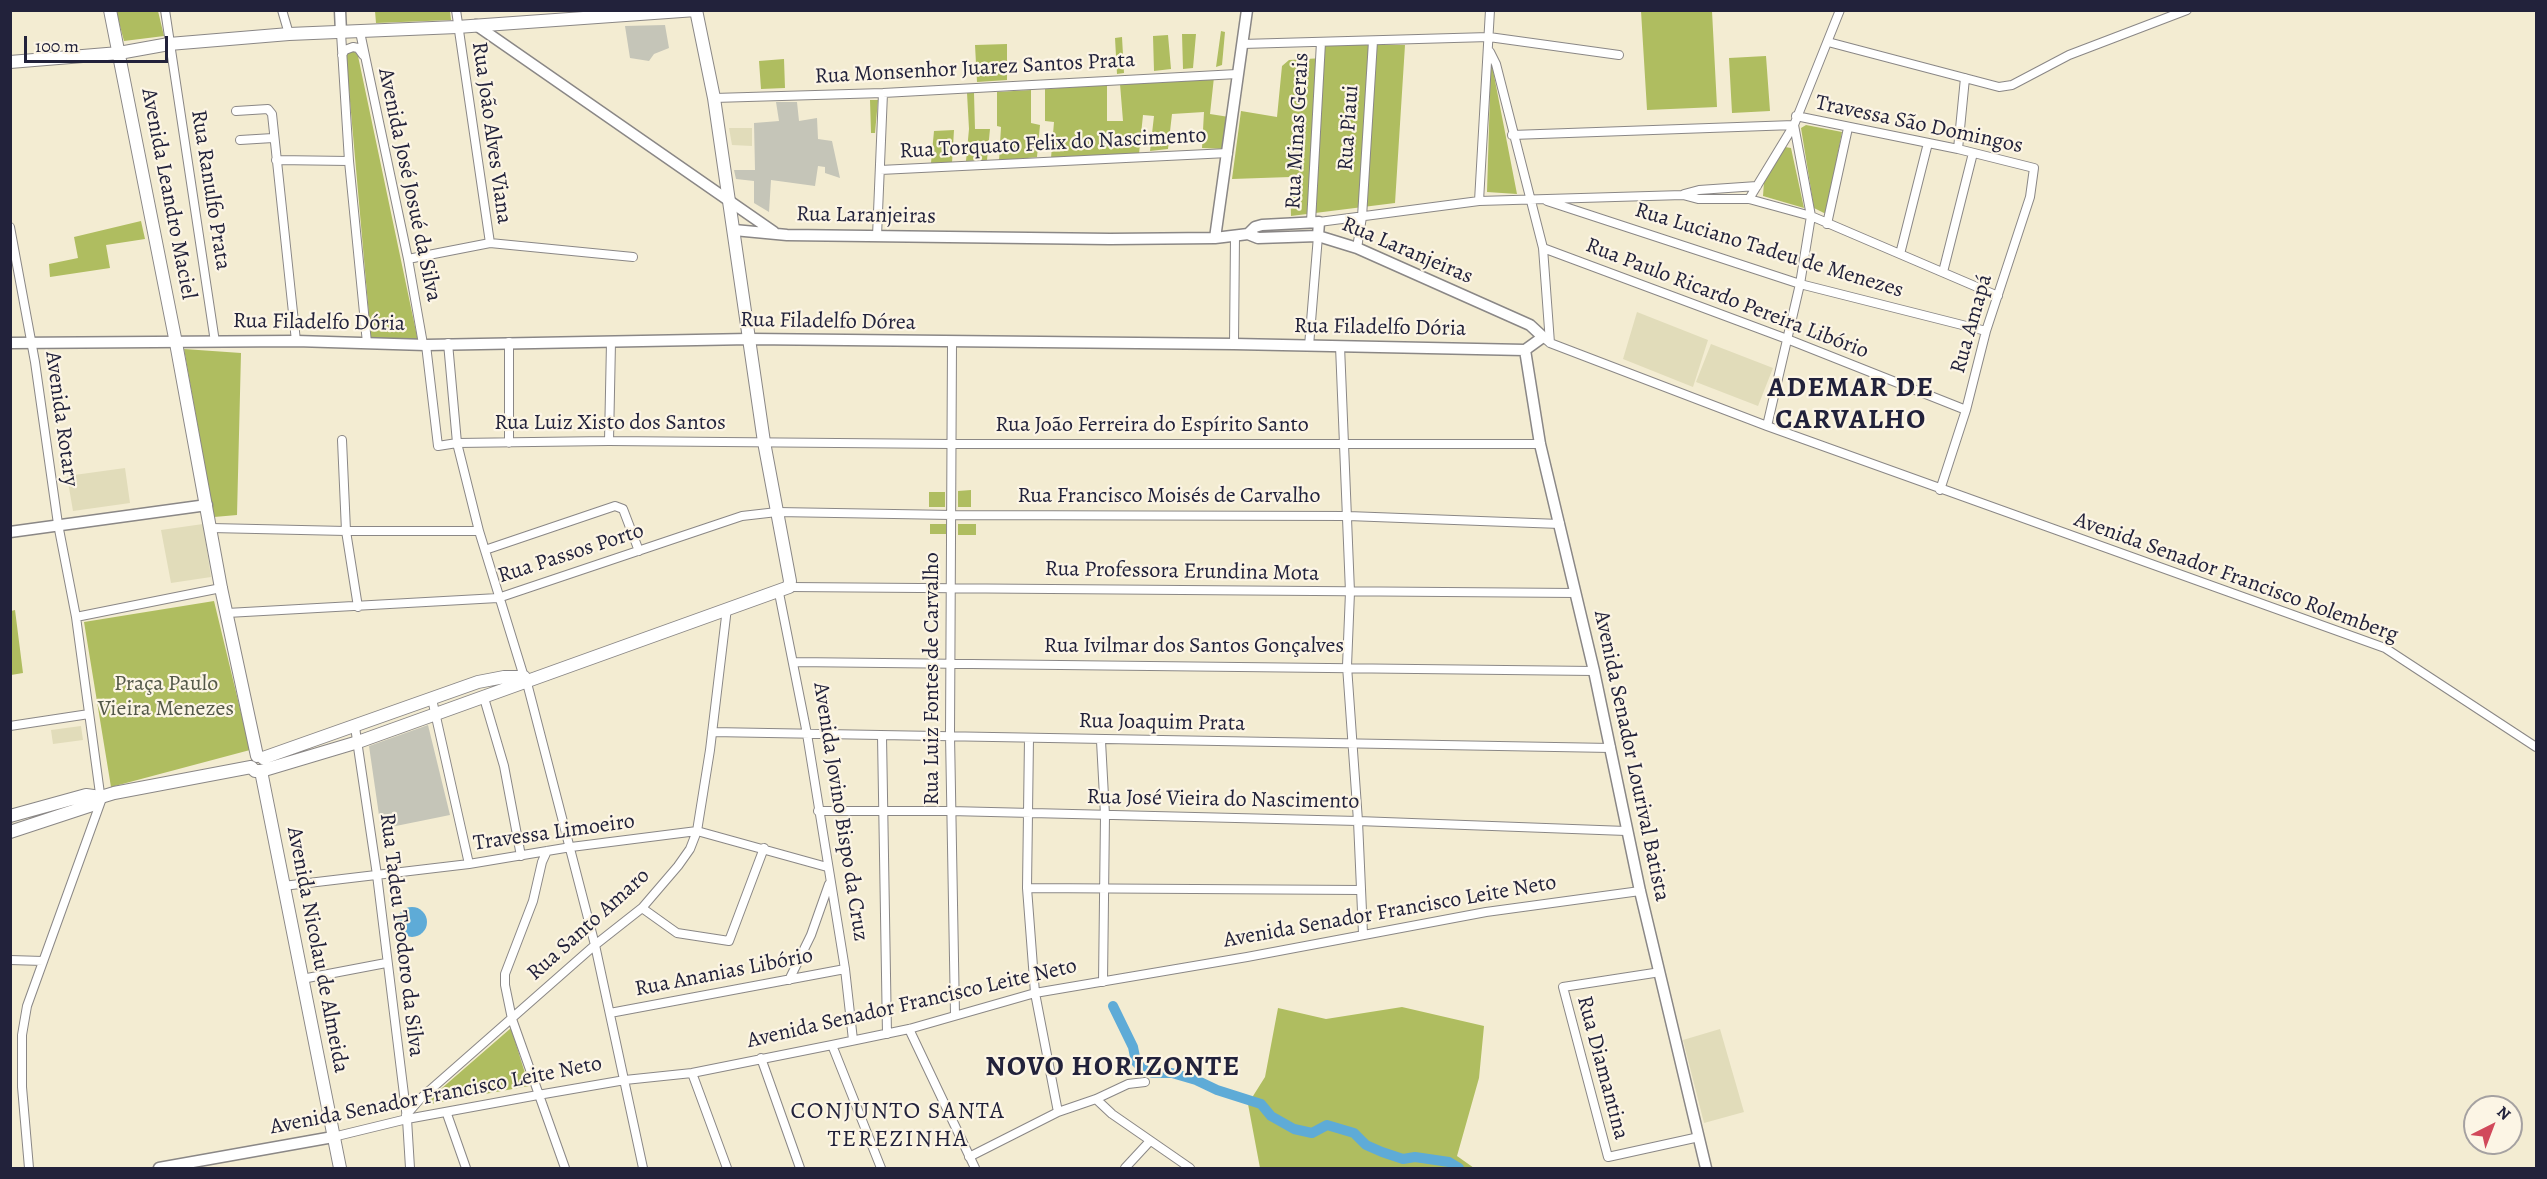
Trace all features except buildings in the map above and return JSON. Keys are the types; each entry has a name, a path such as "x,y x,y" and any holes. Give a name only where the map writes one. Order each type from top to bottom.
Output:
{"main road":[{"name":"Avenida Leandro Maciel","path":"110,10 207,505"},
{"path":"10,62 119,53 170,44 289,34 476,26 696,10"},
{"name":"Avenida Jovino Bispo da Cruz","path":"696,10 714,98 764,442 790,581 784,590"},
{"path":"207,505 221,588 259,764"},
{"path":"259,764 478,682 506,683 526,680 784,590"},
{"path":"10,816 86,795 101,797 358,742 484,698 506,683"},
{"name":"Avenida Nicolau de Almeida","path":"259,764 340,1168"},
{"path":"10,832 92,805 101,797"}],"street":[{"name":"Rua Ranulfo Prata","path":"165,10 215,342"},
{"path":"282,10 289,34"},
{"path":"340,10 341,33"},
{"name":"Rua João Alves Viana","path":"456,10 490,243"},
{"path":"1215,238 1246,10"},
{"path":"1479,201 1490,10"},
{"path":"1749,199 1795,121 1840,10"},
{"path":"1828,42 1999,87 2012,85 2069,55 2187,10"},
{"name":"Rua Laranjeiras","path":"476,26 776,234 1110,239 1215,238 1248,234 1258,238 1318,236 1358,248 1530,326 1547,340"},
{"name":"Avenida José Josué da Silva","path":"360,32 408,259 424,345 438,446 457,443"},
{"name":"Avenida José Josué da Silva","path":"341,33 349,161 367,344"},
{"path":"1242,44 1490,37 1619,55"},
{"name":"Rua Piaui","path":"1358,248 1373,41"},
{"name":"Rua Minas Gerais","path":"1315,222 1321,42"},
{"path":"342,61 343,52 350,47 358,48 365,58"},
{"path":"1489,51 1496,64 1512,135 1543,248 1547,340 1525,350"},
{"name":"Rua Monsenhor Juarez Santos Prata","path":"714,98 883,93 1237,74"},
{"path":"1958,149 1965,78"},
{"path":"877,236 883,93"},
{"path":"236,111 269,110 296,341"},
{"path":"1767,426 1800,284 1811,216 1795,121"},
{"name":"Travessa São Domingos","path":"1512,135 1795,121 1928,143 2034,168"},
{"path":"1827,224 1848,128"},
{"path":"240,140 273,138"},
{"path":"1900,254 1928,143"},
{"name":"Rua Torquato Felix do Nascimento","path":"880,170 1228,153"},
{"path":"1943,272 1973,153"},
{"path":"276,160 349,161"},
{"name":"Rua Amapá","path":"1940,490 1966,410 1986,332 2030,197 2034,168"},
{"path":"1309,346 1318,236 1315,222 1479,201 1683,195 1699,190 1757,186"},
{"path":"1683,195 1698,199 1749,199 1811,216 1998,296"},
{"name":"Rua Luciano Tadeu de Menezes","path":"1543,200 1800,284 1986,332"},
{"name":"Rua Laranjeiras","path":"1248,234 1262,225 1315,222"},
{"name":"Avenida Rotary","path":"10,227 32,342 58,524 76,616"},
{"path":"734,230 776,234"},
{"path":"1234,344 1235,236"},
{"path":"408,259 490,243 633,257"},
{"name":"Rua Paulo Ricardo Pereira Libório","path":"1543,248 1787,339 1966,410"},
{"name":"Rua Filadelfo Dórea","path":"424,345 750,339 952,343 1234,344"},
{"name":"Avenida Senador Francisco Rolemberg","path":"1547,340 1767,426 1940,490 2247,596 2385,648 2536,747"},
{"name":"Rua Filadelfo Dória","path":"10,343 296,341 424,345"},
{"path":"509,342 509,443"},
{"path":"609,441 611,342"},
{"path":"448,343 457,443 479,531 498,598 526,680 571,847 595,945 643,1168"},
{"name":"Rua Luiz Fontes de Carvalho","path":"952,343 950,811 955,1015"},
{"name":"Rua Filadelfo Dória","path":"1234,344 1525,350"},
{"path":"1340,345 1350,592 1347,666 1358,820 1363,934"},
{"name":"Avenida Senador Lourival Batista","path":"1525,350 1540,444 1594,670 1626,831 1707,1168"},
{"path":"342,440 346,531 358,607"},
{"name":"Rua Luiz Xisto dos Santos","path":"457,443 764,442"},
{"name":"Rua João Ferreira do Espírito Santo","path":"764,442 1540,444"},
{"path":"10,532 207,505"},
{"path":"485,550 615,506 623,508 639,551"},
{"name":"Rua Francisco Moisés de Carvalho","path":"777,512 1348,516 1560,524"},
{"name":"Rua Passos Porto","path":"227,613 498,598 742,516 777,512"},
{"path":"211,528 479,531"},
{"path":"29,1168 22,1087 22,1035 27,1006 101,801 76,616 221,588"},
{"name":"Rua Professora Erundina Mota","path":"784,590 952,588 1575,594"},
{"name":"Avenida Jovino Bispo da Cruz","path":"784,590 845,969 853,1040"},
{"name":"Rua Santo Amaro","path":"407,1117 421,1098 595,945 642,908 678,867 690,849 697,831 727,608"},
{"name":"Rua Ivilmar dos Santos Gonçalves","path":"794,662 1594,670"},
{"path":"484,698 504,766 521,856"},
{"path":"432,699 469,864"},
{"path":"10,726 89,714"},
{"name":"Rua Tadeu Teodoro da Silva","path":"355,727 377,875 386,963 407,1117 410,1168"},
{"name":"Rua Joaquim Prata","path":"712,732 882,736 950,735 1101,741 1611,748"},
{"path":"882,736 887,1034"},
{"path":"1029,738 1027,888 1035,993 1058,1112"},
{"path":"1101,741 1105,815 1102,888 1103,982"},
{"name":"Rua José Vieira do Nascimento","path":"818,811 950,811 1358,820 1626,831"},
{"name":"Travessa Limoeiro","path":"283,886 469,864 571,847 697,831 827,867"},
{"path":"642,908 677,933 729,941 764,848"},
{"path":"548,851 542,862 533,901 505,974 505,985 512,1019 565,1168"},
{"path":"789,980 811,935 830,880"},
{"path":"1027,888 1361,890"},
{"name":"Avenida Senador Francisco Leite Neto","path":"159,1168 333,1137 407,1117 447,1114 538,1095 625,1080 692,1072 832,1045 909,1029 1035,993 1247,957 1486,912 1640,891"},
{"path":"10,960 43,961"},
{"path":"302,979 386,963"},
{"name":"Rua Ananias Libório","path":"610,1013 845,969"},
{"name":"Rua Diamantina","path":"1654,973 1563,987 1608,1157 1699,1137"},
{"path":"909,1029 975,1168"},
{"path":"832,1045 881,1168"},
{"path":"761,1058 800,1168"},
{"path":"692,1072 727,1168"},
{"path":"969,1156 1058,1112 1096,1099 1128,1084 1145,1082"},
{"path":"1096,1099 1150,1141 1190,1168"},
{"path":"447,1114 466,1168"},
{"path":"1125,1168 1150,1141"}],"shaded area":[{"path":"665,25 669,48 654,54 649,61 630,58 625,26"},
{"path":"776,102 797,102 799,121 817,118 818,139 832,141 840,178 825,173 825,167 818,166 815,186 771,180 769,212 754,203 754,181 736,179 734,170 755,170 754,123 779,121"},
{"path":"729,128 752,128 752,146 732,145"},
{"path":"1637,312 1708,340 1693,387 1623,359"},
{"path":"1711,344 1773,368 1758,406 1696,382"},
{"path":"125,468 130,503 73,511 67,476"},
{"path":"203,524 211,577 171,583 161,530"},
{"path":"428,725 450,815 381,829 369,746"},
{"path":"81,726 83,740 53,744 51,730"},
{"path":"1720,1029 1744,1112 1704,1123 1683,1040"}],"green space":[{"path":"116,11 158,11 164,36 124,41"},
{"path":"375,11 450,11 451,20 376,23"},
{"path":"1641,11 1712,11 1717,107 1647,110"},
{"path":"1221,31 1225,32 1222,65 1216,67"},
{"path":"1182,34 1196,34 1193,68 1183,69"},
{"path":"1168,35 1171,69 1154,71 1153,36"},
{"path":"1122,37 1124,73 1117,74 1115,38"},
{"path":"1007,44 1007,80 977,82 975,45"},
{"path":"1323,45 1405,45 1395,203 1291,216 1290,177 1232,179 1241,111 1277,117 1282,66 1289,60 1323,58"},
{"path":"348,51 354,51 358,56 418,341 371,338 346,56"},
{"path":"1766,56 1770,111 1732,113 1729,58"},
{"path":"784,59 785,88 761,89 759,61"},
{"path":"1491,60 1517,194 1487,192"},
{"path":"1214,77 1210,114 1229,117 1226,149 1202,148 1204,112 1172,114 1168,149 1150,151 1154,116 1143,115 1139,154 1051,158 1054,122 1045,121 1045,89 1107,85 1107,121 1123,121 1120,84"},
{"path":"1031,90 1031,123 1040,125 1037,157 999,161 1001,127 997,126 997,92"},
{"path":"967,93 974,93 975,129 990,129 987,160 966,161 969,129"},
{"path":"870,100 878,100 875,133 871,133"},
{"path":"1806,125 1842,132 1826,214 1814,208 1801,128"},
{"path":"954,130 952,163 931,163 934,131"},
{"path":"1785,147 1791,148 1804,208 1763,196 1764,182"},
{"path":"141,221 145,239 106,245 110,268 50,277 49,264 78,258 74,237"},
{"path":"184,349 241,353 237,515 214,517"},
{"path":"971,490 971,507 958,507 958,491"},
{"path":"929,492 945,492 945,507 929,507"},
{"path":"930,524 946,524 946,534 930,534"},
{"path":"958,524 976,524 976,535 958,535"},
{"name":"Praça Paulo Vieira Menezes","path":"214,601 250,750 111,787 84,622"},
{"path":"15,610 23,673 11,675 11,611"},
{"path":"1402,1007 1484,1026 1479,1078 1457,1156 1474,1168 1260,1168 1248,1104 1265,1077 1278,1008 1326,1019"},
{"path":"511,1028 529,1086 425,1105 434,1095"}],"water":[{"path":"412,907 423,911 427,922 423,933 412,937 401,933 397,922 401,911"}],"waterway":[{"path":"1113,1006 1133,1047 1136,1062 1143,1069 1152,1073 1172,1073 1196,1080 1217,1090 1261,1104 1271,1116 1294,1129 1312,1133 1327,1125 1354,1133 1366,1145 1403,1159 1415,1157 1449,1162 1459,1168"}],"district":[{"name":"ADEMAR DE CARVALHO","path":"1851,405"},
{"name":"NOVO HORIZONTE","path":"1113,1068"},
{"name":"CONJUNTO SANTA TEREZINHA","path":"898,1126"}]}
